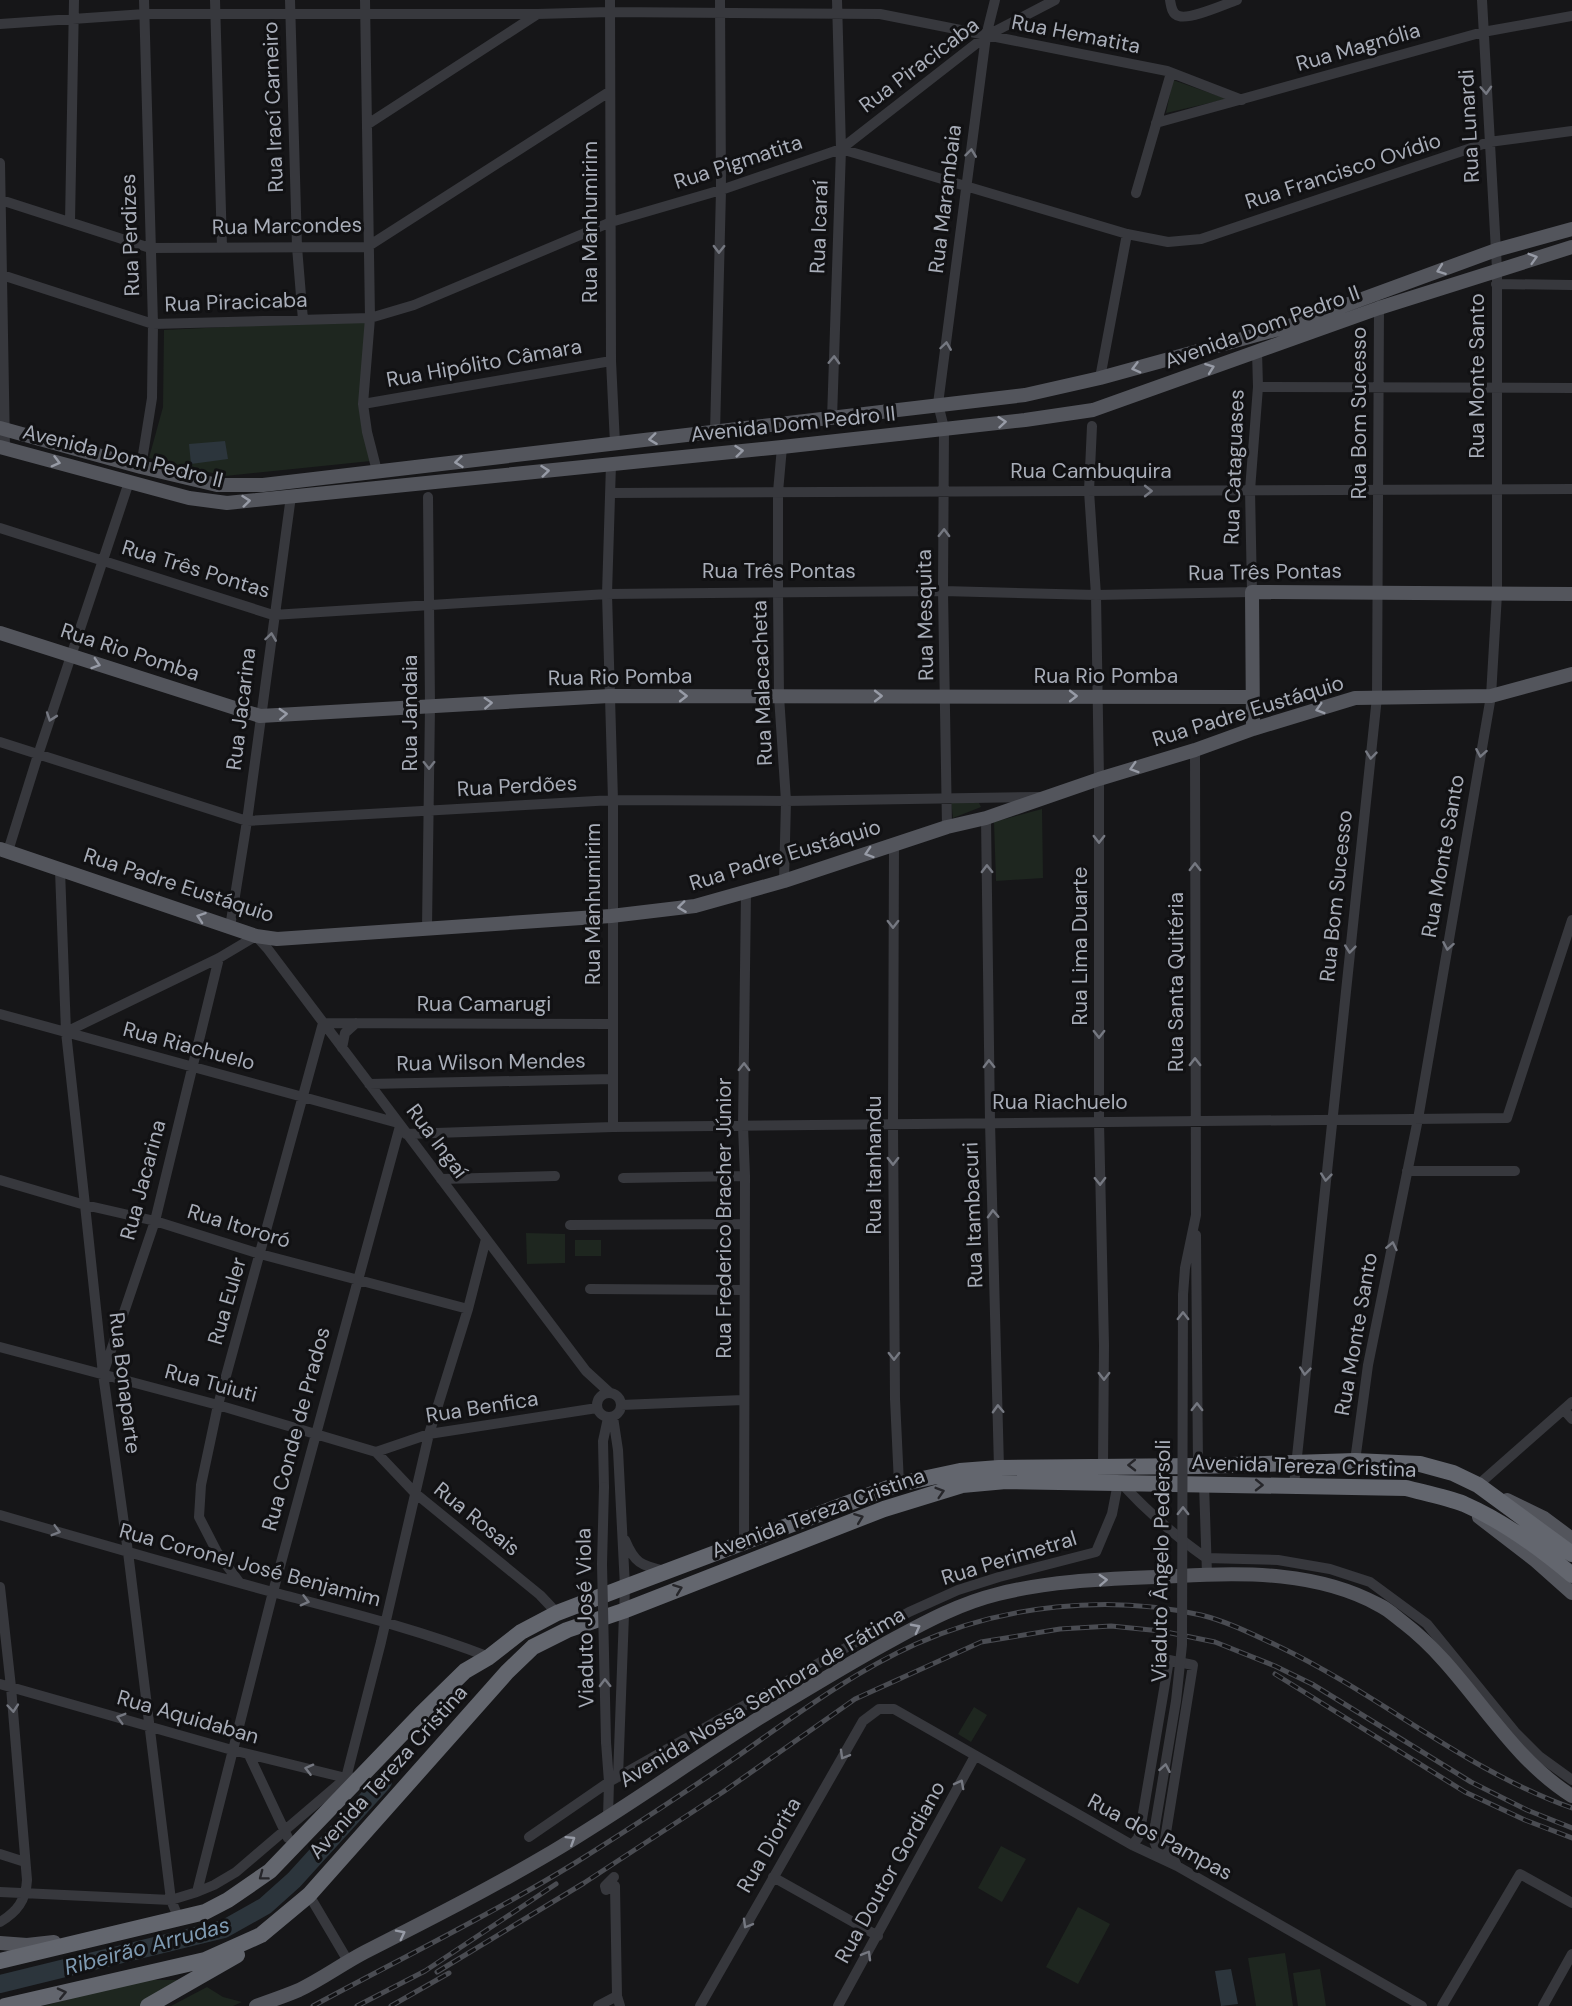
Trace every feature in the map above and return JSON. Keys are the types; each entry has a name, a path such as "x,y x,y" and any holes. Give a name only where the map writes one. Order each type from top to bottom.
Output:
{"highway":[{"name":"Avenida Tereza Cristina","path":"0,1961 179,1919 205,1912 228,1900 270,1871 465,1671 489,1657 521,1632 557,1613 898,1484 960,1471 999,1468 1103,1465 1198,1466 1355,1461 1420,1464 1453,1473 1479,1485 1572,1554"},
{"name":"Avenida Tereza Cristina","path":"257,1937 309,1895 507,1672 533,1647 567,1630 623,1611 884,1509 962,1485 1006,1481 1406,1488 1464,1504 1488,1516 1572,1575"},
{"path":"148,2006 235,1956 257,1937"},
{"path":"4,2006 205,1959 257,1937"},
{"path":"135,1976 205,1974"}],"main road":[{"name":"Avenida Dom Pedro II","path":"3,429 141,467 217,485 263,485 1024,395 1100,378 1286,327 1496,250 1572,229"},
{"name":"Avenida Dom Pedro II","path":"3,448 189,498 227,503 1025,420 1093,410 1379,308 1572,247"},
{"name":"Rua Três Pontas","path":"1252,592 1572,594"},
{"name":"Rua Cataguases","path":"1252,592 1253,729"},
{"name":"Rua Rio Pomba","path":"0,633 260,716 609,696 1254,697"},
{"name":"Rua Padre Eustáquio","path":"4,850 256,936 277,939 611,916 695,906 784,881 946,827 986,818 1099,778 1196,750 1253,729 1354,698 1491,696 1572,674"},
{"name":"Avenida Tereza Cristina","path":"1479,1485 1544,1518 1572,1539"},
{"name":"Avenida Tereza Cristina","path":"1464,1504 1536,1561 1572,1593"},
{"name":"Avenida Nossa Senhora de Fátima","path":"256,2006 300,1989 348,1960 437,1916 550,1853 704,1752 820,1681 941,1614 996,1594 1055,1582 1207,1574 1276,1576 1327,1583 1380,1605 1412,1629 1438,1653 1491,1720 1525,1757 1552,1783 1572,1796"},
{"path":"0,1943 27,1945 104,1938"}],"street":[{"path":"70,222 74,0"},
{"name":"Rua Perdizes","path":"141,467 153,398 144,0"},
{"path":"215,0 222,247"},
{"name":"Rua Irací Carneiro","path":"290,0 297,247 303,320"},
{"path":"365,0 370,318 363,404 367,432 377,471"},
{"name":"Rua Manhumirim","path":"610,0 611,360 615,444"},
{"path":"715,433 721,190 720,0"},
{"name":"Rua Icaraí","path":"832,419 841,149 838,0"},
{"name":"Rua Marambaia","path":"938,404 986,36 995,0"},
{"name":"Rua Piracicaba","path":"841,149 986,36 1055,0"},
{"path":"1170,0 1171,8 1176,15 1188,16 1237,0"},
{"name":"Rua Lunardi","path":"1482,0 1496,250"},
{"name":"Rua Hematita","path":"0,24 145,14 610,12 880,15 1171,73 1242,100"},
{"path":"368,124 537,14"},
{"name":"Rua Magnólia","path":"1156,123 1483,32 1572,16"},
{"path":"1136,193 1171,73"},
{"name":"Rua Marcondes","path":"2,200 150,248 368,247 609,92"},
{"name":"Rua Francisco Ovídio","path":"1127,234 1168,242 1201,239 1489,142 1572,131"},
{"path":"841,149 1127,234 1100,378"},
{"name":"Rua Pigmatita","path":"370,318 414,305 610,222 721,190 841,149"},
{"path":"0,163 3,448"},
{"name":"Rua Monte Santo","path":"1355,1461 1368,1365 1418,1119 1491,696 1497,594 1496,250"},
{"name":"Rua Piracicaba","path":"2,275 153,324 370,318"},
{"path":"1496,284 1572,285"},
{"name":"Rua Bom Sucesso","path":"1294,1485 1377,697 1379,308"},
{"name":"Rua Cataguases","path":"1252,592 1250,490 1258,387 1257,351"},
{"name":"Rua Hipólito Câmara","path":"363,404 611,360"},
{"path":"1258,387 1572,388"},
{"name":"Rua Mesquita","path":"938,404 944,428 943,591 946,827"},
{"name":"Rua Lima Duarte","path":"1092,426 1089,491 1096,595 1098,696 1103,1465"},
{"name":"Rua Malacacheta","path":"782,447 778,492 778,592 779,696 786,801 784,881"},
{"name":"Rua Manhumirim","path":"611,464 607,594 613,800 611,916 613,1127"},
{"path":"4,850 72,656 129,482"},
{"name":"Rua Cambuquira","path":"610,493 1572,489"},
{"name":"Rua Jacarina","path":"230,927 247,821 273,615 291,496"},
{"name":"Rua Jandaia","path":"427,928 430,706 429,497"},
{"name":"Rua Três Pontas","path":"0,528 273,615 607,594 943,591 1096,595 1252,592"},
{"name":"Rua Perdões","path":"0,742 247,821 613,800 786,801 1048,797"},
{"name":"Rua Santa Quitéria","path":"1196,750 1195,1120 1198,1466"},
{"name":"Rua Itambacuri","path":"986,818 990,1122 999,1468"},
{"name":"Rua Itanhandu","path":"894,845 892,1124 894,1399 898,1484"},
{"name":"Rua Bonaparte","path":"60,870 66,1032 84,1205 103,1374 128,1552 171,1900"},
{"name":"Rua Frederico Bracher Júnior","path":"744,1543 745,1176 743,1126 746,892"},
{"name":"Rua Riachuelo","path":"613,1127 1507,1118 1572,921"},
{"path":"66,1032 219,958 256,936"},
{"name":"Rua Ingaí","path":"256,936 401,1127 447,1179 486,1239 586,1371 610,1393"},
{"name":"Rua Jacarina","path":"103,1374 155,1221 219,958"},
{"name":"Rua Riachuelo","path":"0,1014 367,1114 401,1127"},
{"name":"Rua Camarugi","path":"323,1023 613,1024"},
{"name":"Rua Euler","path":"239,1582 217,1552 200,1517 201,1485 218,1405 323,1023"},
{"path":"342,1048 345,1033 356,1023"},
{"name":"Rua Wilson Mendes","path":"369,1084 614,1079"},
{"path":"367,1114 381,1100"},
{"path":"401,1127 613,1127"},
{"name":"Rua Conde de Prados","path":"196,1892 273,1592 357,1280 401,1127"},
{"path":"1407,1172 1515,1171"},
{"path":"447,1179 555,1176"},
{"path":"623,1178 745,1176"},
{"name":"Rua Itororó","path":"0,1180 84,1205 155,1221 260,1254 468,1309"},
{"name":"Rua Santa Quitéria","path":"1183,1295 1185,1268 1196,1215"},
{"path":"570,1225 744,1224"},
{"path":"346,1779 429,1434 468,1309 486,1239"},
{"path":"590,1289 744,1290"},
{"name":"Viaduto Ângelo Pedersoli","path":"1154,1831 1176,1701 1182,1645 1183,1295"},
{"name":"Rua Tuiuti","path":"0,1347 218,1405 376,1452"},
{"name":"Rua Ingaí","path":"586,1371 597,1404"},
{"path":"610,1393 617,1396 621,1405 619,1412 611,1417 602,1415 597,1404 601,1396 610,1393"},
{"path":"621,1405 743,1400"},
{"name":"Rua Benfica","path":"376,1452 429,1434 597,1404"},
{"path":"1479,1485 1568,1406 1572,1419"},
{"path":"611,1417 618,1441 625,1587 613,1779"},
{"name":"Viaduto José Viola","path":"608,1817 613,1779 606,1742 602,1564 603,1441 611,1417"},
{"name":"Rua Rosais","path":"376,1452 415,1493 540,1595 557,1613"},
{"path":"1119,1483 1185,1543 1206,1558 1278,1560 1330,1569 1370,1582 1427,1624 1515,1732 1539,1756 1572,1780"},
{"name":"Rua Perimetral","path":"529,1837 613,1779 909,1612 958,1590 1096,1552 1113,1514 1119,1483"},
{"path":"1204,1484 1207,1574"},
{"name":"Rua Coronel José Benjamim","path":"0,1515 385,1623 450,1642 489,1657"},
{"path":"622,1534 636,1561 643,1566 665,1571"},
{"path":"0,1587 6,1685 25,1862 26,1894 20,1906 0,1922"},
{"path":"1132,1845 1140,1831 1169,1660 1193,1665 1166,1839 1177,1866"},
{"name":"Rua Aquidaban","path":"6,1685 249,1755 346,1779"},
{"name":"Rua dos Pampas","path":"879,1709 894,1709 1132,1845 1177,1866 1422,2006"},
{"name":"Rua Diorita","path":"700,2006 863,1721 879,1709"},
{"path":"249,1755 292,1849"},
{"name":"Rua Doutor Gordiano","path":"838,2006 975,1756"},
{"path":"346,1779 366,1773"},
{"name":"Avenida Tereza Cristina","path":"196,1892 236,1872 346,1779"},
{"path":"1132,1845 1147,1845 1154,1831"},
{"path":"1154,1831 1156,1850 1177,1866"},
{"path":"0,1854 25,1862"},
{"path":"1442,2006 1520,1874 1572,1903"},
{"path":"773,1877 878,1936"},
{"path":"598,2006 618,2001 615,1881"},
{"path":"0,1892 171,1900 196,1892"},
{"path":"309,1895 348,1960"},
{"path":"171,1900 179,1919"},
{"path":"1543,2006 1572,1954"}],"shaded area":[{"path":"1173,80 1227,99 1166,113"},
{"path":"369,320 361,409 371,461 225,476 149,458 163,407 164,330"},
{"path":"225,441 228,459 191,464 189,444"},
{"path":"951,800 979,803 981,807 953,818"},
{"path":"1042,809 1043,878 996,881 994,822"},
{"path":"526,1233 565,1234 565,1263 527,1264"},
{"path":"575,1240 601,1240 601,1256 575,1256"},
{"path":"974,1707 987,1715 971,1742 958,1734"},
{"path":"1001,1846 1026,1859 1002,1902 978,1888"},
{"path":"1078,1907 1110,1924 1078,1984 1046,1967"},
{"path":"1285,1953 1293,2006 1256,2006 1248,1958"},
{"path":"1231,1969 1238,2004 1221,2006 1215,1971"},
{"path":"1320,1969 1326,2006 1298,2006 1293,1973"},
{"path":"135,1980 182,1980 141,2006 44,2006"},
{"path":"207,1987 223,1997 242,2002 233,2006 171,2006"}],"waterway":[{"name":"Ribeirão Arrudas","path":"0,1984 224,1929 265,1906 294,1880 383,1782"}],"railway":[{"path":"313,2006 478,1919 575,1863 696,1785 823,1696 868,1668 916,1644 949,1631 1020,1612 1056,1607 1129,1605 1201,1615 1222,1621 1317,1666 1496,1774 1572,1808"},
{"path":"437,1972 584,1883 723,1792 855,1699 981,1642 1060,1629 1111,1626 1161,1631 1215,1642 1275,1666 1312,1684 1471,1782 1527,1810 1572,1828"},
{"path":"1275,1674 1465,1792 1525,1820 1572,1838"},
{"path":"357,2006 425,1971 556,1884"},
{"path":"391,2006 449,1973"}]}
